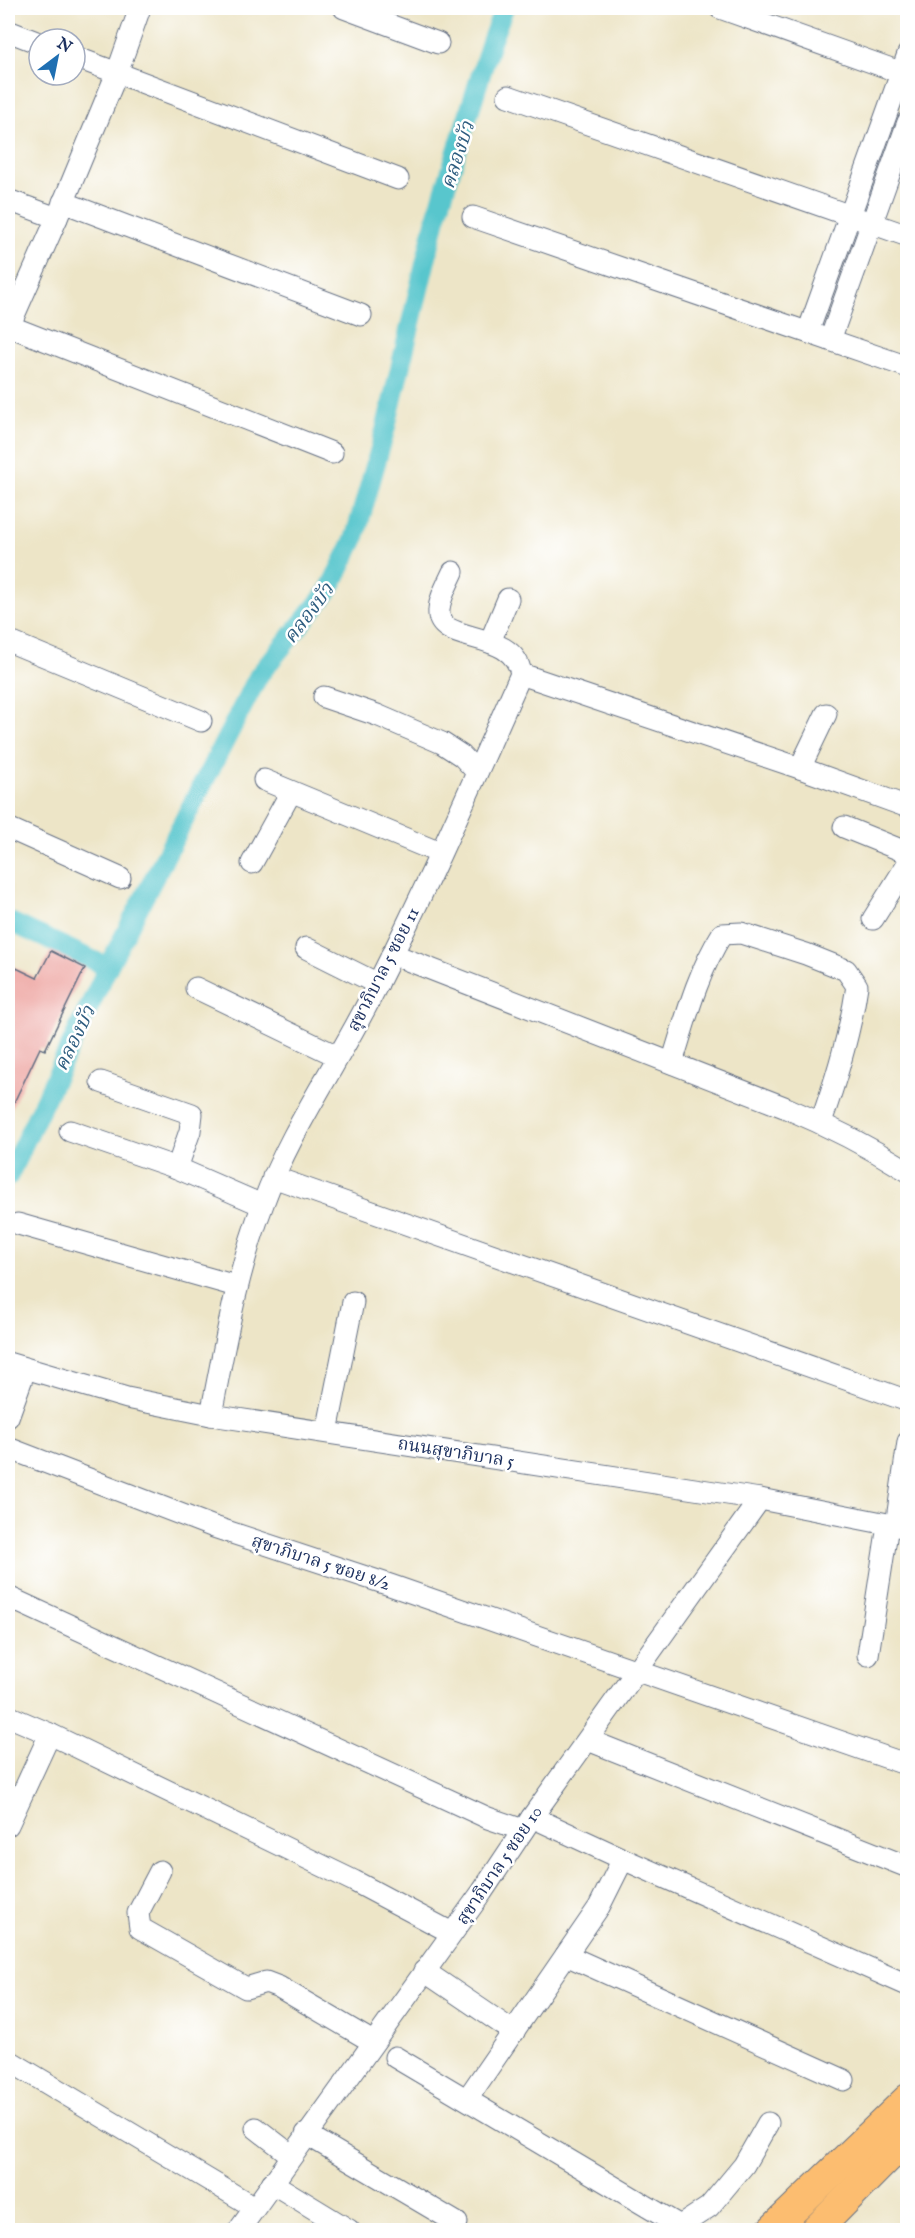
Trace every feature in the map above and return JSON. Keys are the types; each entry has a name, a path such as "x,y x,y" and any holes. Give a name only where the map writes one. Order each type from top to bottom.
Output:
{"highway":[{"path":"772,2230 908,2099"},
{"path":"816,2230 908,2137"}],"street":[{"path":"140,8 117,73 8,327 332,453"},
{"path":"344,8 438,43"},
{"path":"720,8 905,67 808,333"},
{"path":"8,31 27,38"},
{"path":"87,62 398,179"},
{"path":"507,96 908,236"},
{"path":"830,340 908,122"},
{"path":"8,200 60,210 361,315"},
{"path":"473,218 908,367"},
{"path":"453,572 438,613 441,622 457,633 503,647 519,662 521,674 908,807"},
{"path":"489,642 508,599"},
{"path":"8,641 201,721"},
{"name":"สุขาภิบาล 5 ซอย 11","path":"211,1415 236,1286 273,1177 378,984 521,674"},
{"path":"324,697 377,715 442,743 462,756 477,772"},
{"path":"800,768 826,714"},
{"path":"264,780 440,853"},
{"path":"252,863 291,792"},
{"path":"844,827 908,853"},
{"path":"8,828 120,878"},
{"path":"873,919 908,863"},
{"path":"672,1063 695,988 709,955 722,934 741,933 826,962 846,970 857,986 842,1062 821,1122"},
{"path":"306,948 378,984"},
{"path":"392,954 821,1122 872,1148 908,1172"},
{"path":"196,988 337,1056"},
{"path":"101,1082 192,1114 190,1131 177,1168"},
{"path":"70,1131 177,1168 262,1205"},
{"path":"273,1177 908,1401"},
{"path":"18,1224 236,1286"},
{"path":"327,1432 353,1302"},
{"path":"8,1417 16,1366"},
{"name":"ถนนสุขาภิบาล 5","path":"16,1366 127,1398 211,1415 760,1499 897,1526"},
{"path":"868,1655 897,1526 908,1442"},
{"name":"สุขาภิบาล 5 ซอย 8/2","path":"8,1448 214,1527 390,1585 908,1765"},
{"name":"สุขาภิบาล 5 ซอย 10","path":"239,2230 453,1933 527,1823 760,1499"},
{"path":"8,1597 488,1818 527,1823 623,1860 905,1984"},
{"path":"8,1716 50,1734 354,1881 453,1933"},
{"path":"8,1826 50,1734"},
{"path":"588,1740 908,1867"},
{"path":"467,2099 599,1907 623,1860"},
{"path":"160,1871 138,1913 140,1928 246,1988 266,1983 279,1987 373,2042"},
{"path":"566,1956 844,2080"},
{"path":"424,1971 514,2032"},
{"path":"395,2057 680,2226 709,2207 744,2165 768,2123"},
{"path":"8,2060 254,2207"},
{"path":"256,2128 291,2155"},
{"path":"306,2134 457,2223"},
{"path":"272,2183 349,2230"}],"building":[{"path":"51,951 85,968 45,1050 40,1048 8,1115 8,964 37,978"}],"waterway":[{"name":"คลองบัว","path":"8,1177 108,967 259,675 329,590 354,540 385,431 436,218 491,42 504,8"},
{"path":"8,921 108,967"}]}
